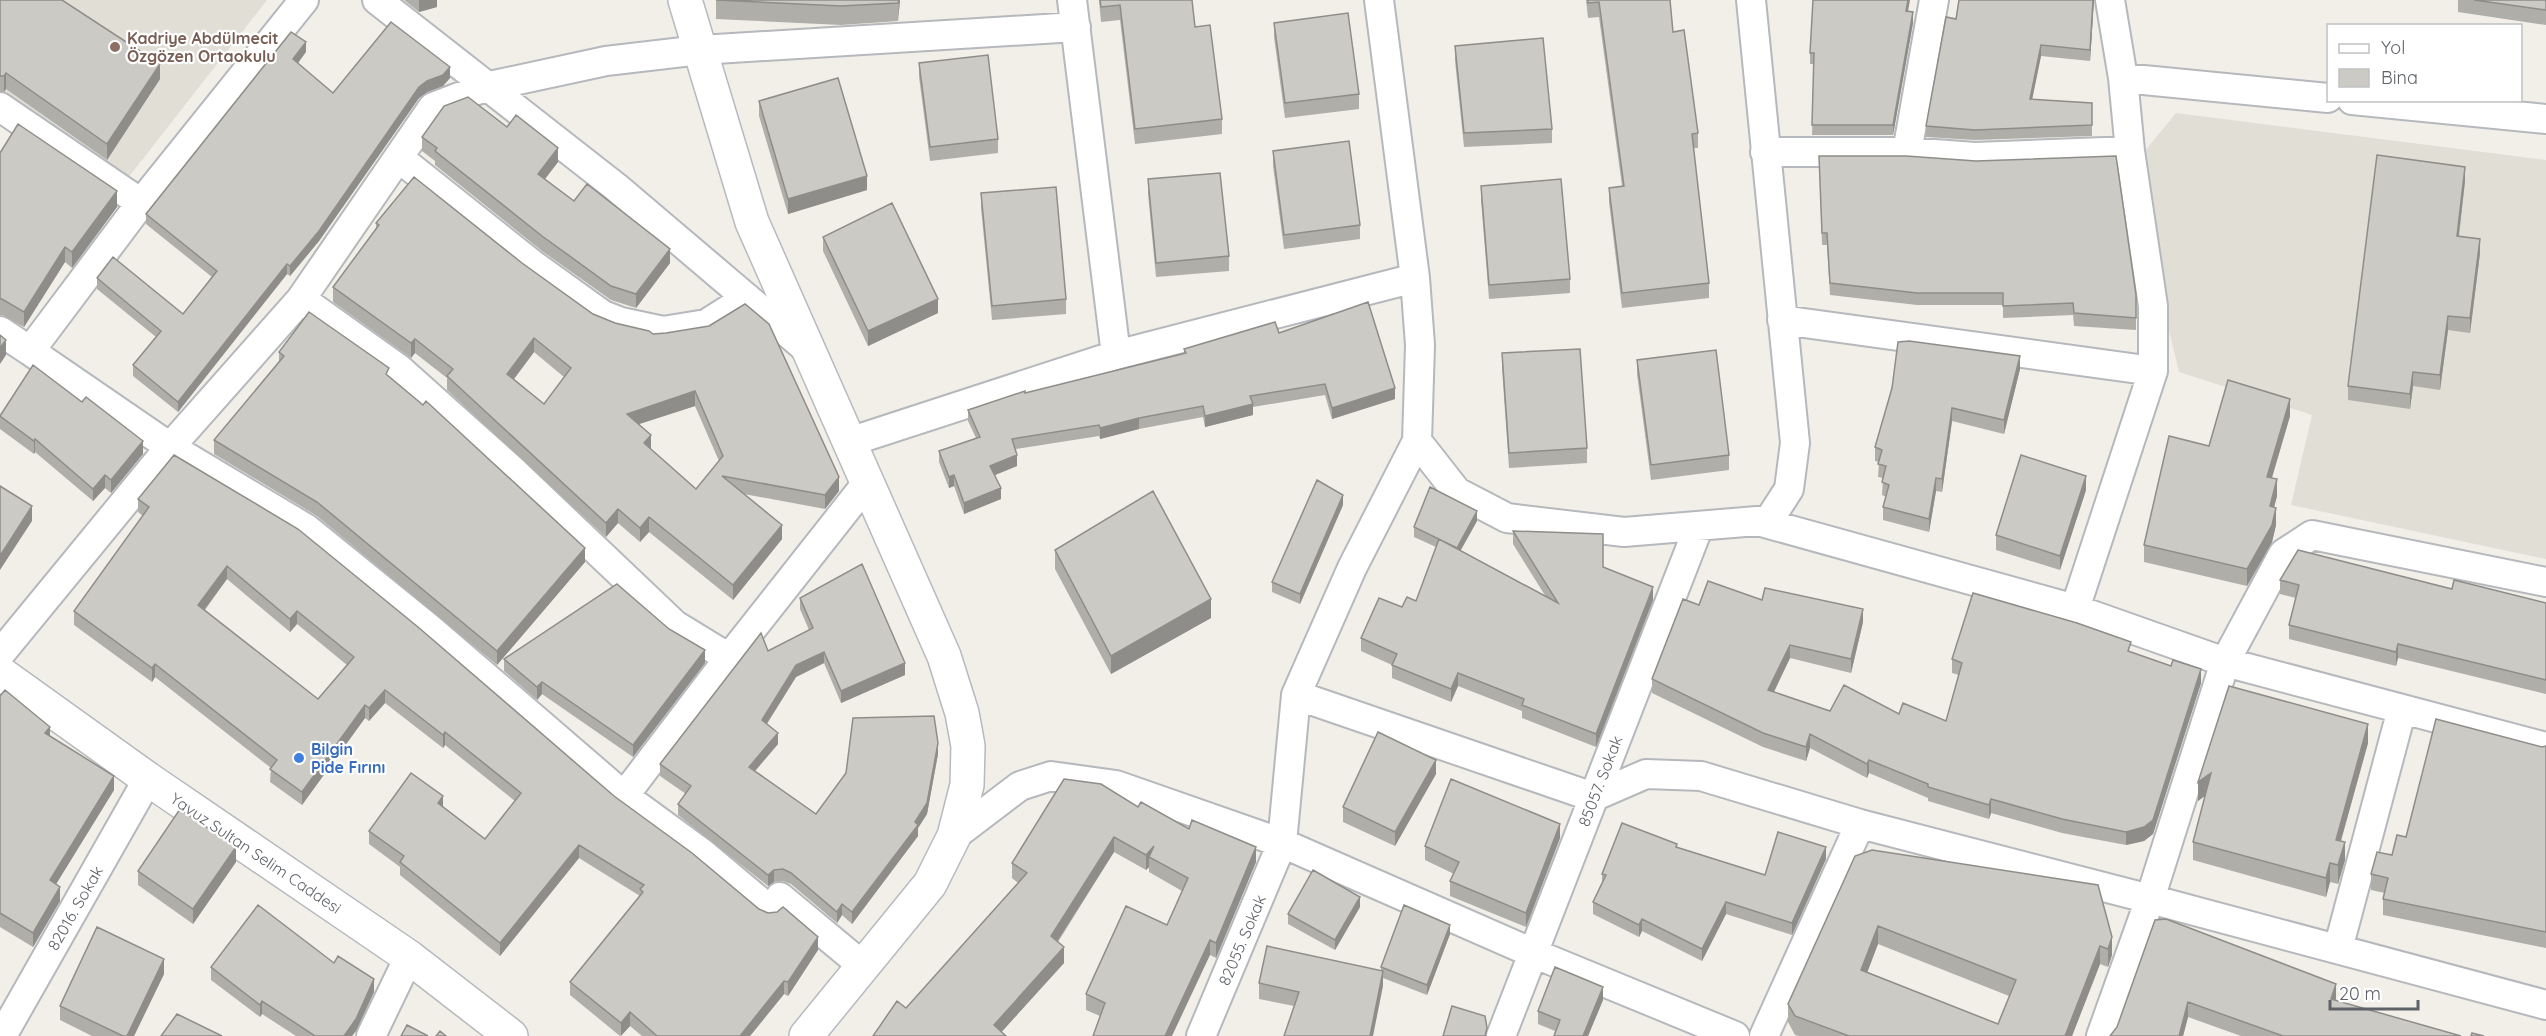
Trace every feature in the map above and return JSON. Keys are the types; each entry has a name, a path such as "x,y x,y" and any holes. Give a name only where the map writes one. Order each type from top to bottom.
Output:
{"main road":[{"path":"685,0 752,222 944,656 962,713 968,746 968,785 954,836 930,884 806,1036"},
{"name":"Yavuz Sultan Selim Caddesi","path":"0,673 148,779 409,957 511,1036"}],"street":[{"path":"30,351 141,203 304,0"},
{"path":"376,0 616,188 808,350"},
{"path":"1379,0 1415,278 1419,345 1417,441 1457,492 1507,518 1624,532 1769,520 1789,489 1795,443 1751,0"},
{"path":"1907,152 1934,0"},
{"path":"2075,609 2153,371 2153,306 2130,152 2123,78 2110,0"},
{"path":"0,654 170,447 301,299 433,107 485,87 606,61 1074,14 1116,355"},
{"path":"2123,78 2327,98"},
{"path":"2372,102 2546,119"},
{"path":"0,107 141,203"},
{"path":"1765,152 1907,152 1976,157 2130,152"},
{"path":"399,158 532,264 603,315 621,322 663,331 706,324 747,298"},
{"path":"849,442 1116,355 1415,278"},
{"path":"301,299 399,369 511,469 675,625 729,658"},
{"path":"1782,320 2153,371"},
{"path":"0,331 170,447 307,529 429,628 624,796 702,853 770,910 780,897 863,966"},
{"name":"82055. Sokak","path":"1201,1036 1282,843 1296,695 1352,568 1417,441"},
{"path":"624,796 867,483"},
{"path":"1758,521 2075,609 2225,662 2546,747"},
{"name":"85057. Sokak","path":"1501,1036 1699,526"},
{"path":"2102,1036 2150,899 2225,662 2283,554 2312,535 2546,582"},
{"path":"1296,695 1593,797 1646,774 1701,776 1860,824 2546,1005"},
{"path":"2338,949 2402,709"},
{"path":"954,836 1020,786 1051,776 1116,785 1282,843 1533,953 1735,1036"},
{"name":"82016. Sokak","path":"2,1036 148,779"},
{"path":"1764,1036 1860,824"},
{"path":"371,1036 409,957"}],"shaded area":[{"name":"Kadriye Abdülmecit Özgözen Ortaokulu","path":"0,0 267,0 128,178 0,94"},
{"path":"2176,113 2546,160 2546,559 2291,505 2312,415 2179,372 2130,169"}],"building":[{"path":"0,0 62,0 160,64 107,144 6,73 0,76"},
{"path":"716,0 899,0 898,3 841,6"},
{"path":"1100,0 1192,0 1195,27 1210,25 1222,119 1135,129 1120,5 1101,7"},
{"path":"1588,0 1670,0 1673,32 1684,30 1698,133 1692,134 1709,283 1622,293 1609,188 1624,186 1599,2 1588,3"},
{"path":"1813,0 1908,0 1906,11 1913,12 1893,125 1812,125 1814,53 1810,53"},
{"path":"1959,0 2093,0 2090,50 2041,45 2030,99 2092,103 2092,125 1975,130 1926,126 1946,17 1956,19"},
{"path":"2474,0 2546,0 2546,10"},
{"path":"1348,13 1359,94 1285,103 1274,23"},
{"path":"391,22 450,67 443,75 419,87 319,231 290,266 287,264 178,402 133,365 161,331 97,278 113,257 183,314 217,271 146,214 291,32 306,42 293,59 333,93"},
{"path":"1543,38 1552,129 1464,133 1455,46"},
{"path":"988,55 998,139 930,147 919,63"},
{"path":"838,78 867,176 788,199 759,101"},
{"path":"468,97 507,127 516,115 558,148 538,174 574,201 587,184 670,249 636,294 611,286 542,236 435,151 437,148 422,137 444,106"},
{"path":"18,124 117,191 72,252 65,247 24,312 0,299 0,153"},
{"path":"1349,141 1360,225 1284,235 1273,151"},
{"path":"2377,155 2465,167 2457,236 2480,239 2470,318 2448,316 2440,375 2413,372 2410,394 2348,386"},
{"path":"1819,156 1906,156 1976,161 2116,156 2136,295 2136,318 2074,313 2073,303 2003,306 2003,293 1917,293 1830,283 1827,233 1822,233"},
{"path":"1220,173 1229,256 1156,263 1148,179"},
{"path":"414,177 522,263 593,314 615,323 653,334 666,333 709,326 745,304 769,324 839,477 825,495 722,476 782,525 733,585 649,517 640,528 618,509 606,523 447,376 453,369 415,339 411,343 333,287 379,225 376,223","holes":["534,338 571,368 544,404 507,374","695,391 723,456 696,489 644,443 651,435 627,414"]},
{"path":"1561,179 1570,279 1489,285 1481,186"},
{"path":"1056,187 1066,299 992,306 981,193"},
{"path":"892,203 938,299 868,331 823,237"},
{"path":"1368,302 1395,388 1332,408 1325,384 1250,396 1253,404 1205,416 1203,406 1100,428 1099,425 1012,439 1017,455 990,466 1001,488 964,503 954,475 949,477 939,451 980,437 968,410 1025,391 1025,393 1186,353 1184,349 1275,322 1279,333"},
{"path":"309,312 389,368 386,374 423,405 426,401 585,548 497,651 317,502 214,440 284,356 279,352"},
{"path":"0,335 6,340 0,348"},
{"path":"1909,341 2020,356 2004,420 1952,408 1942,479 1936,478 1929,519 1883,507 1889,485 1882,482 1886,466 1878,464 1882,450 1875,447 1892,388 1898,342"},
{"path":"1580,349 1587,448 1509,453 1502,353"},
{"path":"1716,350 1729,455 1651,465 1637,360"},
{"path":"33,365 82,402 86,397 143,441 111,480 105,475 93,489 35,439 34,441 0,416"},
{"path":"2228,380 2290,399 2267,477 2277,479 2270,506 2276,508 2272,525 2247,569 2144,545 2169,436 2209,446"},
{"path":"174,455 298,529 418,627 614,796 692,853 759,909 768,913 777,912 783,907 818,937 788,982 784,981 740,1036 657,1036 630,1012 621,1023 570,982 643,892 640,889 644,885 579,845 500,943 400,862 404,856 369,831 411,773 443,796 438,803 485,839 521,793 445,732 443,735 385,690 369,708 365,705 302,792 270,769 277,760 155,664 152,668 74,611 149,507 138,499","holes":["227,566 290,619 297,611 354,657 318,699 198,605"]},
{"path":"2021,455 2086,476 2060,556 1996,535"},
{"path":"1317,480 1343,495 1300,594 1272,582"},
{"path":"0,486 32,506 0,556"},
{"path":"1430,487 1477,511 1457,548 1414,527"},
{"path":"1153,491 1211,599 1111,656 1055,550"},
{"path":"1513,531 1603,534 1603,567 1653,587 1596,734 1522,705 1524,699 1458,673 1451,689 1392,665 1397,654 1361,638 1379,598 1402,607 1407,597 1416,601 1439,539 1558,603"},
{"path":"2298,550 2452,589 2454,580 2546,603 2546,680 2398,644 2396,652 2289,625 2299,585 2280,580"},
{"path":"862,564 905,663 841,691 824,652 796,665 762,720 778,733 749,767 816,814 846,773 853,718 934,716 938,743 927,803 915,822 918,825 852,912 842,904 837,912 791,873 783,869 774,870 768,875 678,804 691,786 660,764 761,633 768,651 813,628 800,598"},
{"path":"1708,581 1762,600 1765,588 1863,609 1851,659 1790,645 1768,690 1830,711 1844,685 1899,714 1903,703 1946,721 1962,663 1952,659 1973,593 2077,623 2131,642 2128,651 2171,666 2173,660 2201,669 2153,820 2144,827 2126,832 2062,819 1991,799 1989,805 1928,787 1928,784 1869,760 1867,764 1810,734 1806,747 1763,733 1652,679 1683,599 1699,605"},
{"path":"617,584 669,629 705,650 633,745 542,682 537,687 504,659"},
{"path":"2229,686 2368,724 2336,840 2345,842 2338,865 2330,863 2326,878 2193,842 2211,773 2198,782"},
{"path":"5,690 50,727 45,733 114,776 50,880 60,887 33,933 0,913 0,696"},
{"path":"2436,719 2542,747 2546,746 2546,932 2383,899 2388,878 2371,874 2377,852 2392,855 2397,835 2406,837"},
{"path":"1378,732 1436,760 1395,832 1343,807"},
{"path":"1064,779 1101,784 1138,807 1141,802 1189,829 1192,820 1256,847 1216,943 1210,940 1165,1036 1093,1036 1105,1003 1086,994 1126,906 1167,925 1188,878 1149,857 1154,846 1146,855 1114,837 1051,936 1064,947 994,1025 1006,1036 873,1036 897,1001 906,1008 1027,873 1012,863"},
{"path":"1451,779 1560,824 1526,913 1450,881 1459,862 1425,846"},
{"path":"180,809 236,847 193,909 138,871"},
{"path":"1622,823 1677,844 1676,847 1765,875 1778,832 1826,847 1792,923 1726,902 1702,949 1642,919 1639,925 1593,902 1606,875 1602,874"},
{"path":"1872,850 2098,885 2112,937 2108,949 2100,946 2065,1036 1849,1036 1795,1016 1788,1004 1855,856","holes":["1878,926 2016,980 1998,1024 1861,970"]},
{"path":"1313,870 1360,897 1335,940 1288,914"},
{"path":"258,905 334,963 338,956 374,979 356,1019 344,1036 315,1036 262,1001 260,1005 211,967"},
{"path":"1404,905 1450,925 1427,985 1381,967"},
{"path":"2166,919 2336,984 2331,999 2461,1036 2283,1036 2188,1002 2179,1036 2110,1036 2117,1027 2155,920"},
{"path":"97,927 164,959 127,1036 60,1006"},
{"path":"1267,946 1383,971 1370,1036 1284,1036 1299,992 1259,983"},
{"path":"1555,967 1603,987 1583,1036 1554,1036 1560,1020 1538,1011"},
{"path":"1452,1006 1485,1016 1487,1028 1485,1036 1443,1036"},
{"path":"177,1014 222,1036 161,1036"},
{"path":"407,1025 428,1036 401,1036"},
{"path":"440,1031 446,1036 436,1036"}],"place":[{"name":"Kadriye Abdülmecit Özgözen Ortaokulu","path":"115,47"},
{"name":"Bilgin Pide Fırını","path":"299,758"}]}
